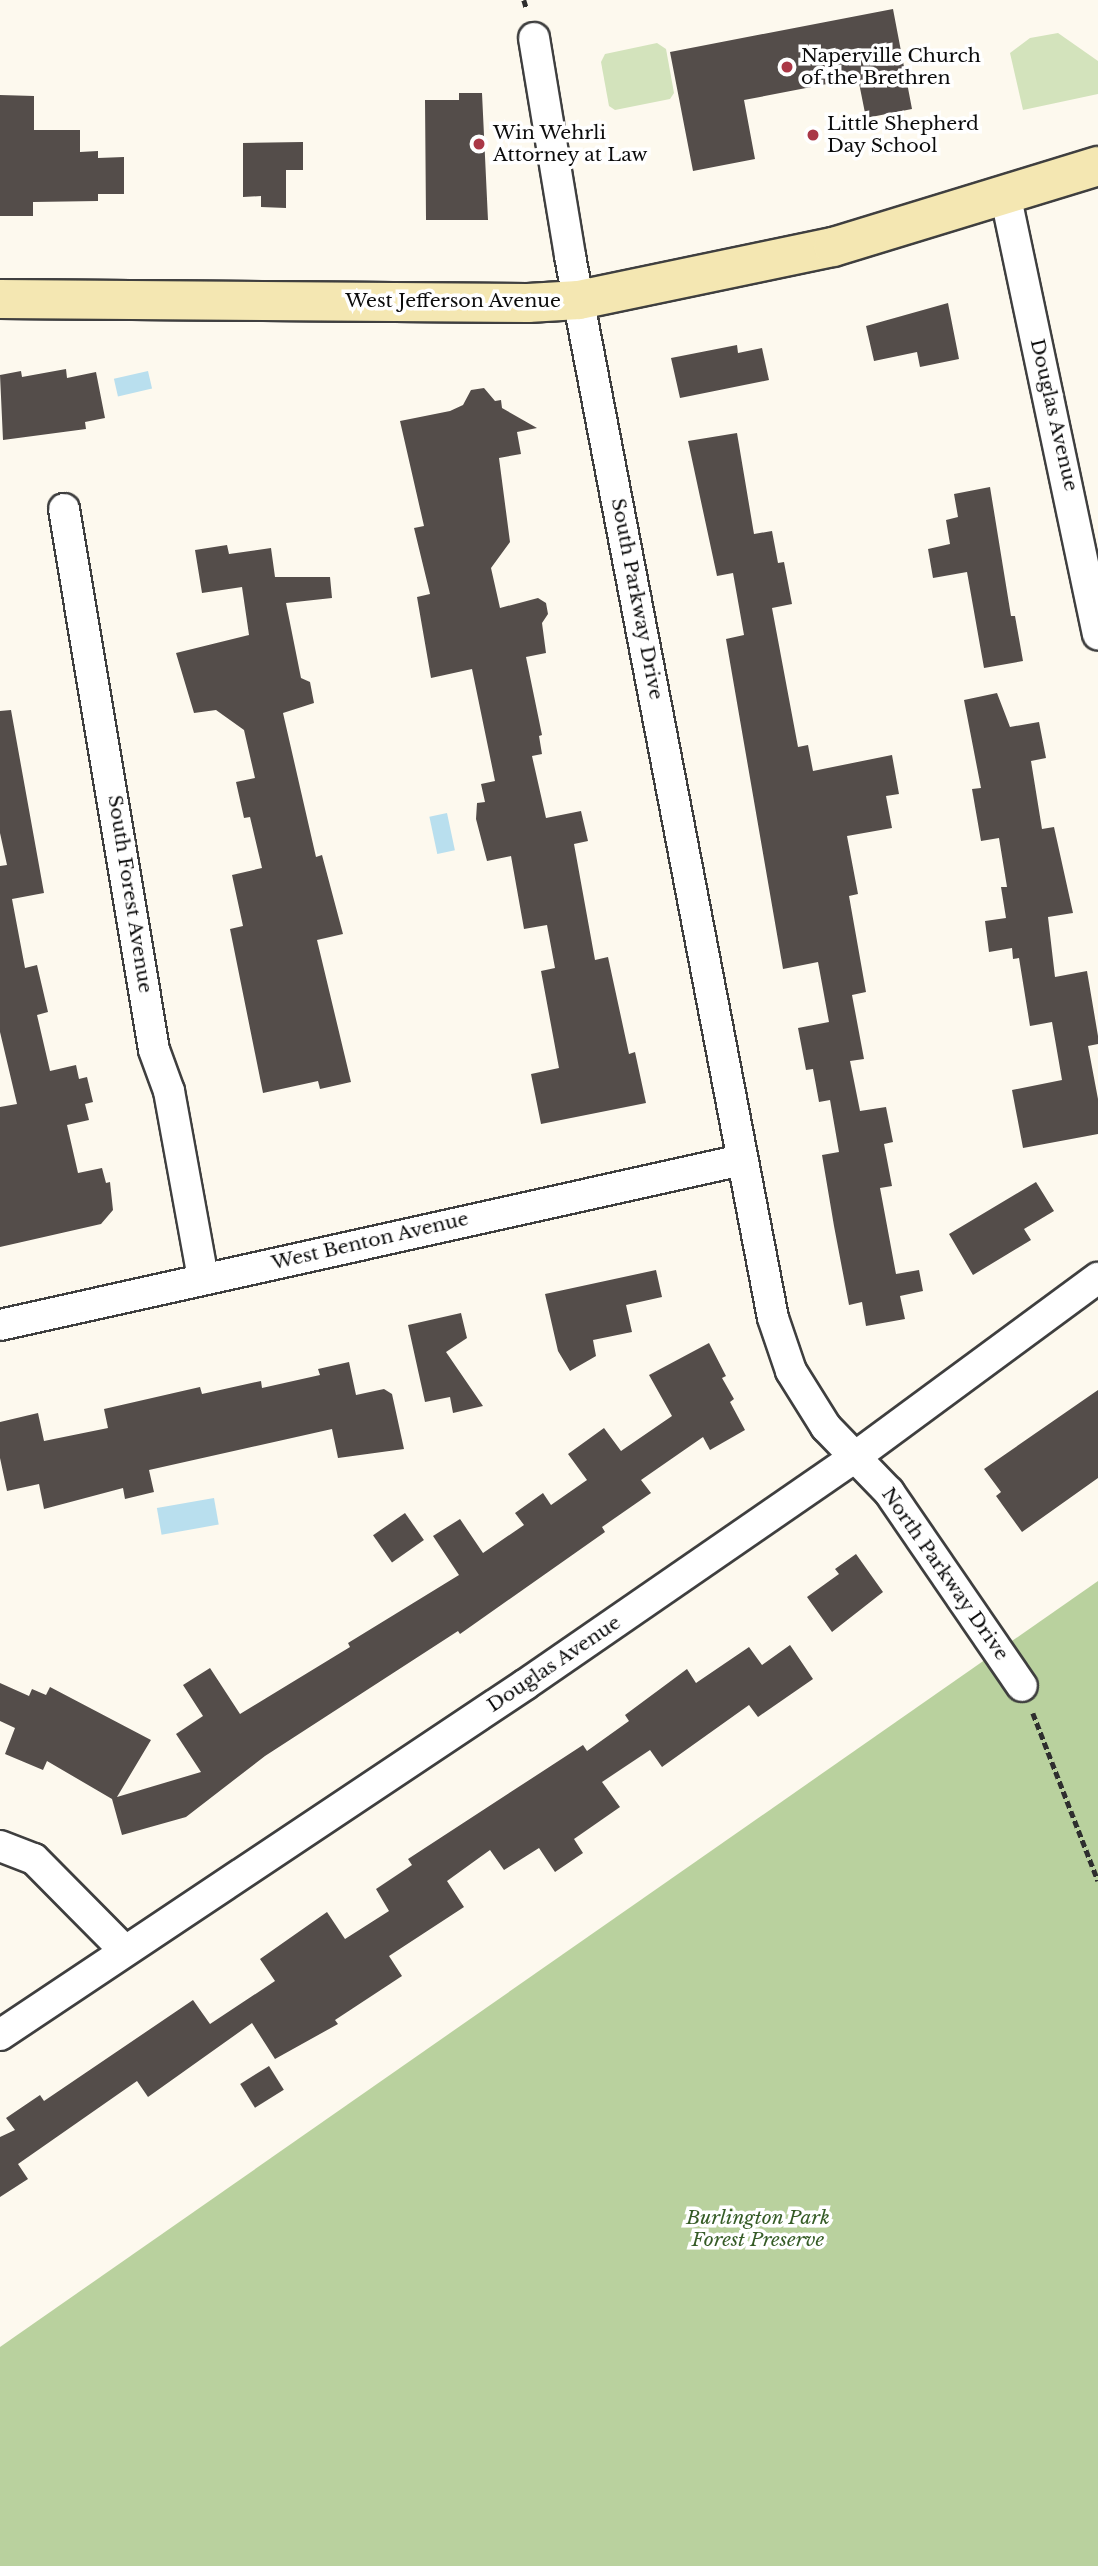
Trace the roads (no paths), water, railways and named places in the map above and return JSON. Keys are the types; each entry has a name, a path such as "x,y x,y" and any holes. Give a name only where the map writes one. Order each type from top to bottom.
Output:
{"street":[{"name":"South Parkway Drive","path":"534,38 579,300 742,1160"},
{"name":"West Jefferson Avenue","path":"0,299 528,303 579,300 728,272 1006,198 1098,166"},
{"name":"Douglas Avenue","path":"1006,198 1096,617"},
{"name":"South Forest Avenue","path":"64,509 154,1050 169,1091 203,1278"},
{"name":"West Benton Avenue","path":"0,1325 742,1160"},
{"name":"North Parkway Drive","path":"742,1160 773,1318 792,1371 825,1427 889,1492 1022,1686"},
{"name":"Douglas Avenue","path":"0,2035 123,1949 526,1684 855,1457 1098,1278"},
{"path":"0,1846 34,1859 123,1949"}],"water":[{"path":"148,371 152,389 118,396 114,379"},
{"path":"447,813 455,850 437,854 429,817"},
{"path":"214,1498 219,1525 162,1535 157,1508"}],"place":[{"name":"Naperville Church of the Brethren","path":"787,67"},
{"name":"Little Shepherd Day School","path":"813,135"},
{"name":"Win Wehrli Attorney at Law","path":"479,144"}],"park label":[{"name":"Burlington Park Forest Preserve","path":"758,2229"}]}
